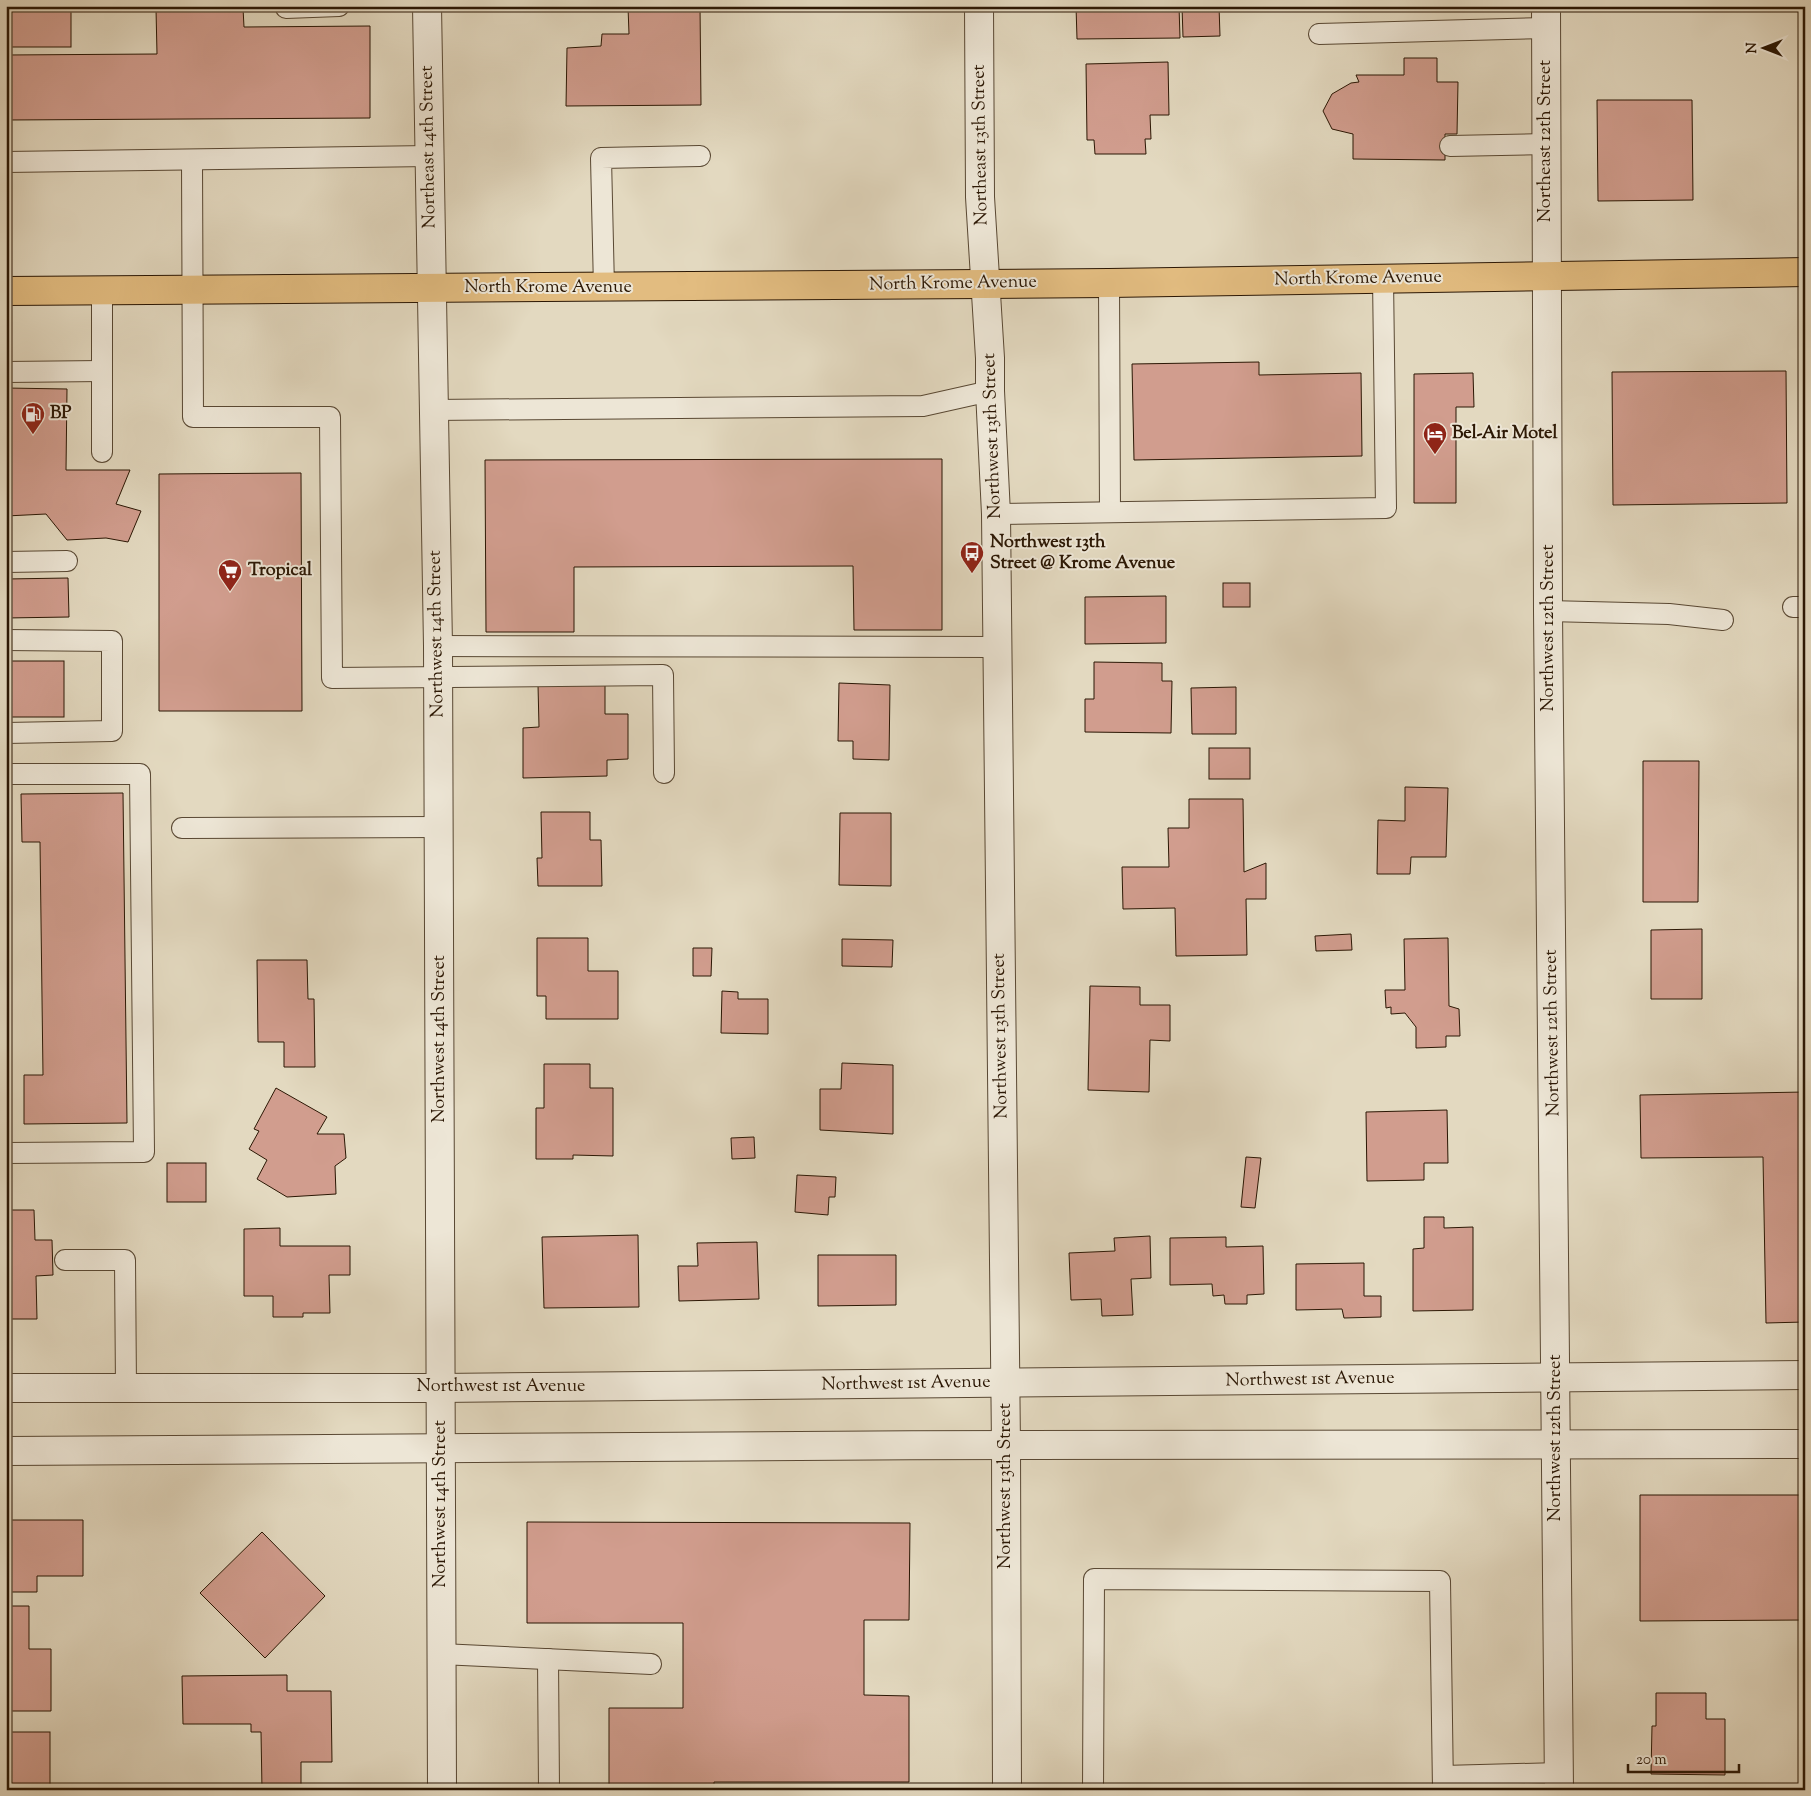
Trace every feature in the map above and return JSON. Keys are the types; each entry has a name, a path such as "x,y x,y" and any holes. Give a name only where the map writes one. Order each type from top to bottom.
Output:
{"highway":[{"name":"North Krome Avenue","path":"6,291 1108,283 1805,272"}],"street":[{"name":"Northeast 14th Street","path":"427,6 431,288"},
{"name":"Northeast 13th Street","path":"979,6 980,197 986,283"},
{"name":"Northeast 12th Street","path":"1546,17 1547,276"},
{"name":"Northwest 12th Street","path":"1547,276 1548,611 1559,1782"},
{"name":"Northwest 13th Street","path":"986,283 996,514 1006,1446 1007,1790"},
{"name":"Northwest 14th Street","path":"431,288 438,646 442,1790"},
{"name":"Northwest 1st Avenue","path":"6,1388 441,1388 1805,1375"},
{"path":"6,1451 441,1445 1805,1444"}],"lane":[{"path":"286,8 339,6"},
{"path":"1320,34 1546,17"},
{"path":"1450,146 1546,144"},
{"path":"6,162 429,156"},
{"path":"604,288 601,158 700,156"},
{"path":"192,160 193,417 330,417 332,678 663,675 664,773"},
{"path":"996,514 1386,508 1383,278"},
{"path":"1108,283 1110,512"},
{"path":"102,290 102,452"},
{"path":"6,372 102,371"},
{"path":"433,410 923,406 990,391"},
{"path":"6,562 67,561"},
{"path":"1548,611 1669,614 1723,620"},
{"path":"6,640 112,641 112,731 6,733"},
{"path":"438,646 997,647"},
{"path":"6,774 140,774 144,1152 6,1153"},
{"path":"182,828 439,826"},
{"path":"65,1260 126,1260 126,1388"},
{"path":"1093,1790 1094,1579 1440,1581 1443,1783 1559,1782"},
{"path":"441,1654 651,1664"},
{"path":"548,1659 549,1790"}],"building":[{"path":"6,6 71,6 71,47 6,47"},
{"path":"587,6 700,6 701,105 566,106 567,48 601,46 602,34 629,34 628,7"},
{"path":"1076,6 1179,6 1180,38 1077,39"},
{"path":"1182,6 1219,6 1220,36 1183,37"},
{"path":"243,8 244,27 370,26 370,118 6,120 6,55 157,54 156,9"},
{"path":"1404,58 1437,58 1437,82 1458,82 1457,134 1445,134 1445,160 1353,159 1353,134 1332,129 1323,111 1332,94 1351,83 1359,82 1356,75 1404,75"},
{"path":"1168,62 1169,115 1150,115 1151,139 1145,139 1146,154 1095,154 1094,140 1087,140 1086,64"},
{"path":"1597,100 1692,100 1693,200 1598,201"},
{"path":"1259,362 1259,375 1361,373 1362,456 1134,460 1132,364"},
{"path":"1786,371 1787,503 1613,505 1612,372"},
{"name":"Bel-Air Motel","path":"1473,373 1474,407 1456,407 1456,503 1414,503 1414,374"},
{"path":"1800,376 1805,376 1805,463 1803,463"},
{"path":"6,388 67,389 66,470 130,470 116,504 141,511 128,542 106,538 67,540 46,514 6,516"},
{"path":"942,459 942,630 854,630 853,566 574,567 574,632 486,632 485,460"},
{"name":"Tropical","path":"301,473 302,711 159,711 159,474"},
{"path":"68,578 69,617 6,618 6,579"},
{"path":"1223,583 1250,583 1250,607 1223,607"},
{"path":"1166,596 1166,643 1085,644 1085,597"},
{"path":"6,661 64,661 64,717 6,717"},
{"path":"1094,662 1162,663 1162,681 1172,681 1171,733 1085,732 1085,699 1094,699"},
{"path":"605,683 605,714 628,714 628,759 607,760 607,776 523,778 523,728 539,727 538,685"},
{"path":"839,683 890,685 889,760 853,759 853,741 838,741"},
{"path":"1236,687 1236,734 1192,734 1191,688"},
{"path":"1209,748 1250,748 1250,779 1209,779"},
{"path":"1643,761 1699,761 1698,902 1643,902"},
{"path":"1405,787 1448,788 1446,857 1411,857 1410,874 1377,874 1378,820 1405,821"},
{"path":"123,793 127,1123 24,1124 24,1075 43,1075 40,842 22,842 21,794"},
{"path":"1189,799 1243,799 1244,872 1266,863 1266,899 1246,899 1247,955 1176,956 1175,908 1123,909 1122,867 1169,867 1168,828 1189,828"},
{"path":"541,812 590,812 590,840 601,840 602,886 538,886 537,858 542,858"},
{"path":"840,813 891,813 891,886 839,885"},
{"path":"1702,929 1702,999 1651,999 1651,930"},
{"path":"1351,934 1352,950 1316,951 1315,936"},
{"path":"537,938 588,938 588,971 618,971 618,1019 546,1019 546,996 537,996"},
{"path":"1448,938 1449,1006 1459,1009 1460,1036 1446,1036 1446,1047 1416,1048 1416,1027 1405,1013 1391,1014 1391,1007 1386,1008 1385,990 1405,990 1404,939"},
{"path":"842,939 893,940 892,967 842,966"},
{"path":"693,948 712,948 711,976 693,976"},
{"path":"257,960 307,960 308,999 314,999 315,1067 284,1067 284,1042 258,1042"},
{"path":"1090,986 1140,987 1140,1005 1170,1005 1170,1041 1150,1040 1149,1092 1088,1090"},
{"path":"722,991 738,992 738,999 768,999 768,1034 721,1033"},
{"path":"842,1063 893,1065 893,1134 820,1130 820,1089 841,1089"},
{"path":"544,1064 590,1064 590,1088 613,1088 613,1156 573,1155 573,1159 536,1159 536,1108 544,1108"},
{"path":"276,1088 327,1117 317,1134 344,1134 346,1158 335,1166 336,1194 287,1197 257,1179 267,1160 249,1149 259,1131 254,1129"},
{"path":"1805,1092 1805,1322 1766,1323 1763,1157 1641,1158 1640,1095"},
{"path":"1447,1110 1448,1163 1424,1163 1424,1180 1367,1181 1366,1112"},
{"path":"754,1137 755,1158 732,1159 731,1138"},
{"path":"1246,1157 1261,1158 1255,1208 1241,1207"},
{"path":"167,1163 206,1163 206,1202 167,1202"},
{"path":"797,1175 836,1177 835,1197 829,1197 828,1215 795,1212"},
{"path":"6,1210 34,1210 35,1240 52,1240 53,1275 36,1276 37,1319 6,1319"},
{"path":"1424,1217 1444,1217 1444,1228 1473,1227 1473,1310 1413,1311 1413,1249 1424,1248"},
{"path":"280,1228 280,1246 350,1246 350,1275 329,1275 330,1313 303,1313 303,1317 273,1317 273,1296 244,1296 244,1229"},
{"path":"638,1235 639,1307 544,1308 542,1237"},
{"path":"1150,1236 1151,1278 1131,1279 1133,1315 1102,1316 1101,1299 1071,1300 1069,1253 1115,1251 1114,1238"},
{"path":"1226,1237 1226,1247 1263,1246 1264,1294 1247,1295 1247,1304 1225,1304 1224,1295 1213,1296 1212,1284 1170,1285 1170,1238"},
{"path":"757,1242 759,1299 679,1301 678,1266 698,1266 697,1243"},
{"path":"818,1255 896,1255 896,1305 818,1306"},
{"path":"1364,1263 1364,1296 1381,1296 1381,1317 1344,1318 1342,1309 1296,1310 1296,1264"},
{"path":"1640,1495 1805,1495 1805,1620 1640,1621"},
{"path":"6,1520 83,1520 83,1576 37,1576 37,1592 6,1592"},
{"path":"527,1522 910,1523 909,1620 864,1620 864,1695 909,1696 909,1782 714,1782 714,1790 609,1790 609,1708 683,1708 683,1623 527,1623"},
{"path":"262,1532 325,1596 265,1658 200,1593"},
{"path":"6,1606 29,1606 29,1649 51,1649 51,1711 6,1711"},
{"path":"287,1675 287,1691 331,1691 332,1762 301,1762 301,1790 262,1790 261,1732 251,1732 251,1724 183,1724 182,1676"},
{"path":"1656,1693 1706,1693 1706,1719 1725,1719 1725,1775 1651,1774 1652,1726 1656,1726"},
{"path":"6,1732 50,1732 50,1790 6,1790"},
{"path":"138,1788 159,1788 159,1790 138,1790"}],"place":[{"name":"BP","path":"33,435"},
{"name":"Bel-Air Motel","path":"1435,455"},
{"name":"Northwest 13th Street @ Krome Avenue","path":"972,574"},
{"name":"Tropical","path":"230,592"}]}
